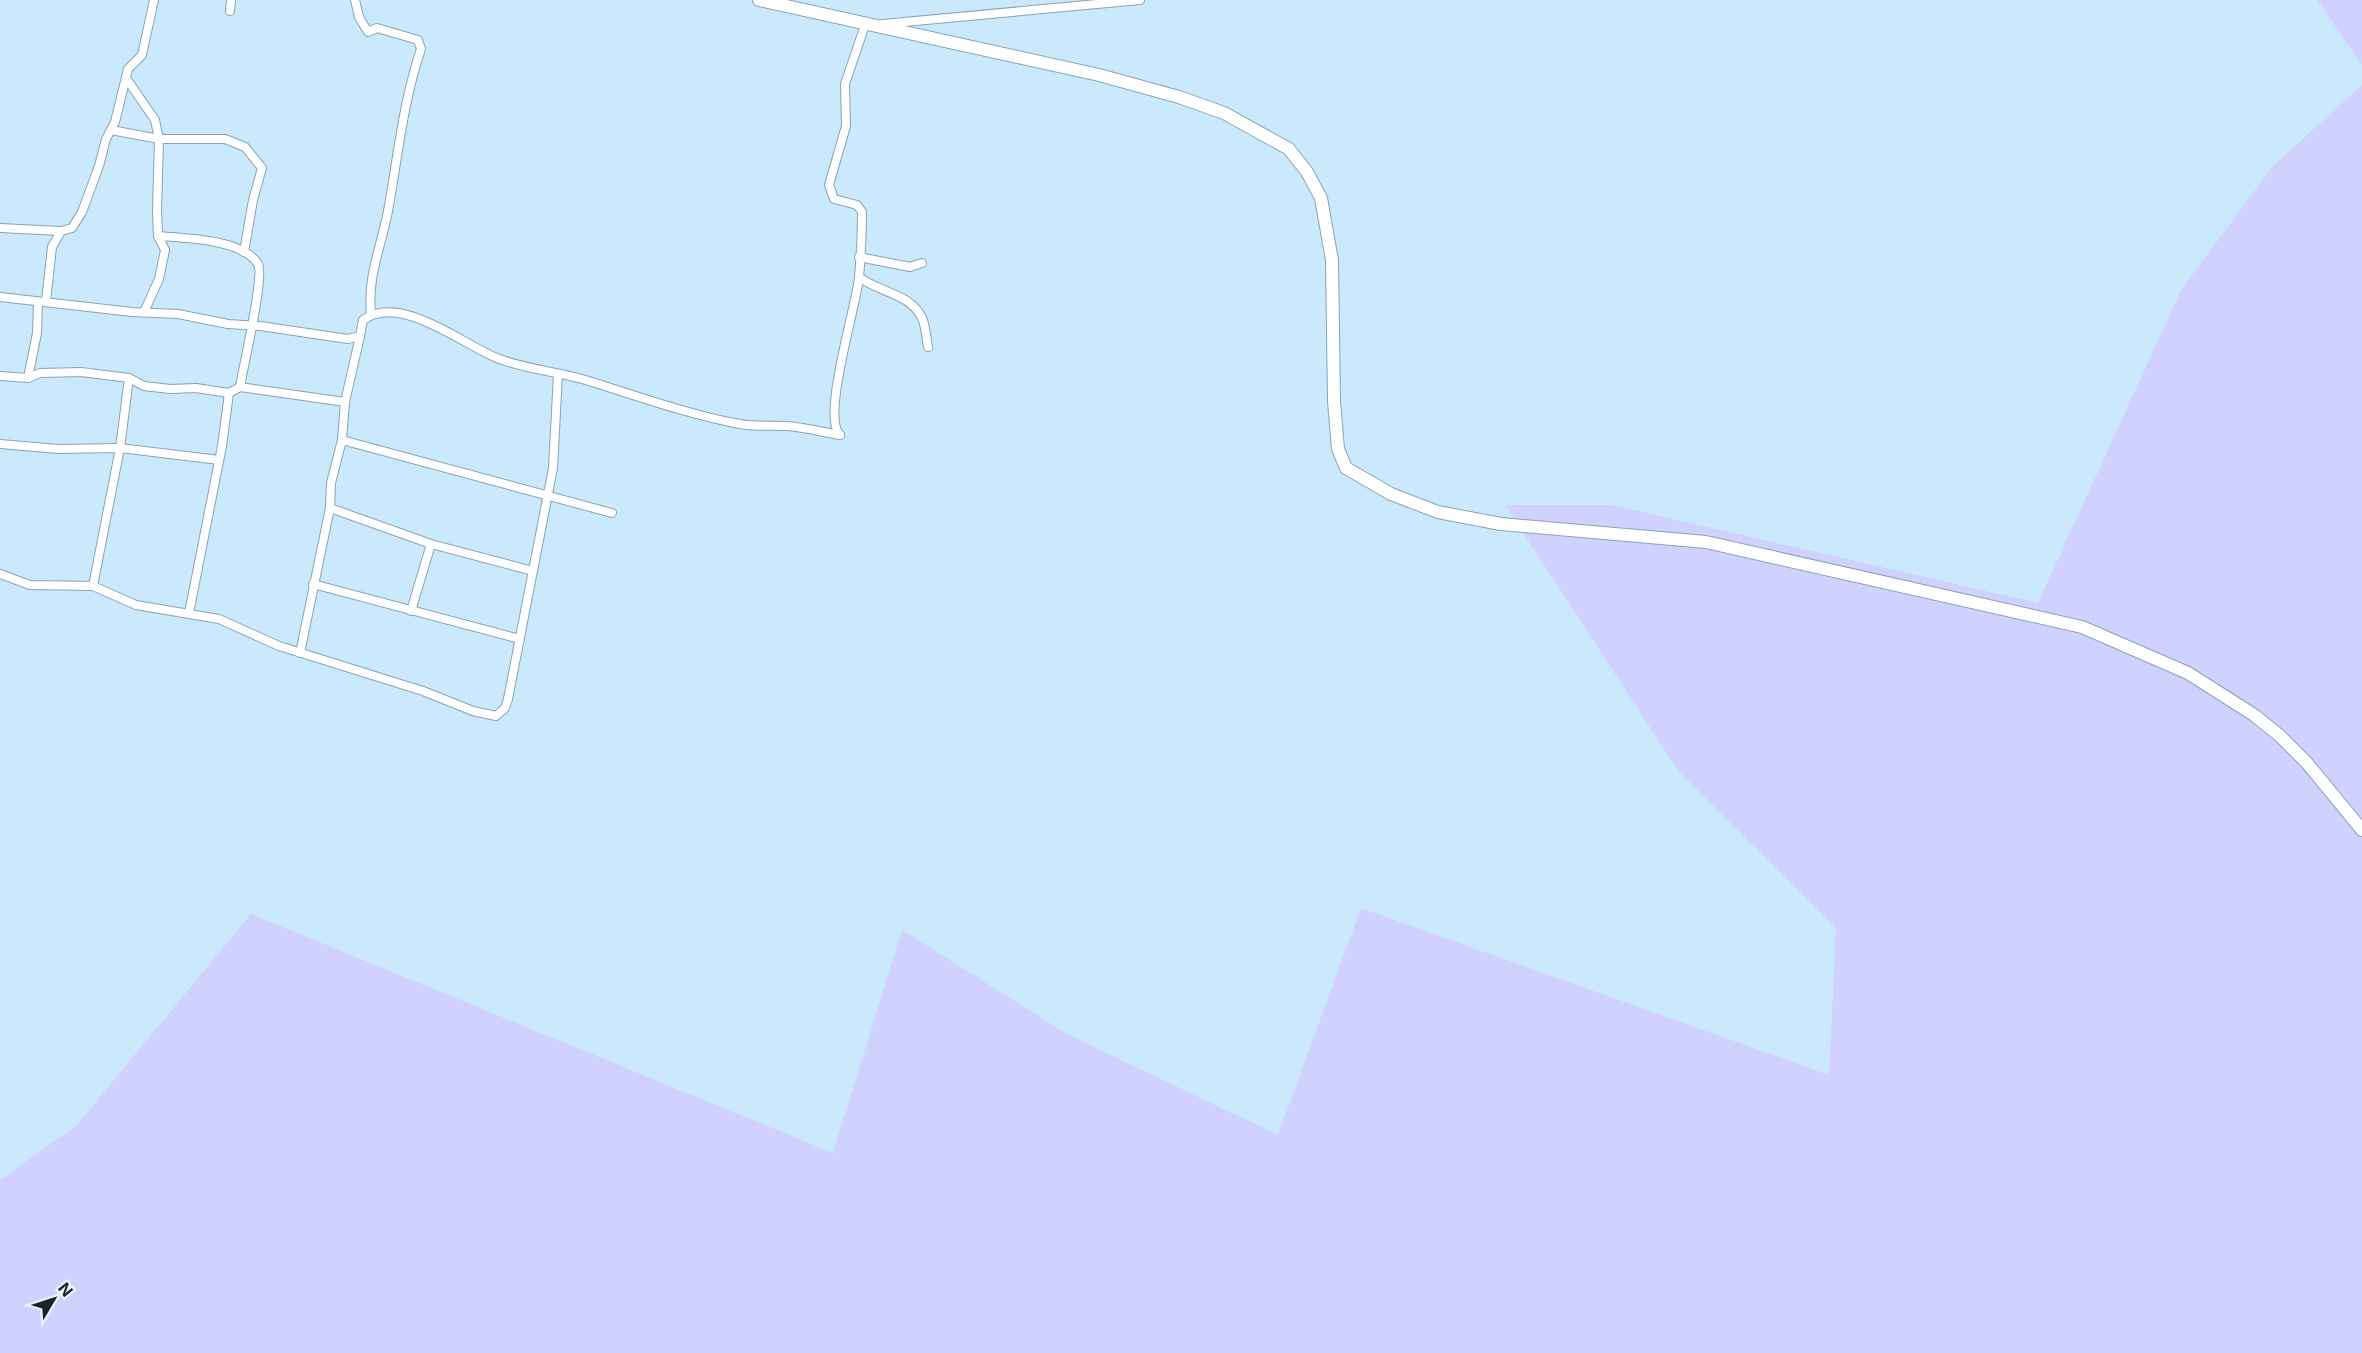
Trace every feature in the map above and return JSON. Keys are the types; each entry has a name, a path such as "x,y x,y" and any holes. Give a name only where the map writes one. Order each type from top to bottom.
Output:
{"main road":[{"path":"759,0 865,26 1099,75 1179,97 1224,113 1289,149 1307,172 1321,198 1332,260 1334,401 1338,449 1346,468 1370,483 1438,512 1501,524 1706,542 2082,627 2188,673 2254,715 2280,736 2307,763 2362,830"}],"street":[{"path":"0,228 61,231 72,228 82,212 111,130 128,69 142,55 154,0"},
{"path":"230,11 231,0"},
{"path":"355,0 359,17 368,32 377,28 418,40 421,49 410,81 387,212 368,291 371,315"},
{"path":"1016,11 1023,0"},
{"path":"300,653 330,508 331,483 342,440 345,402 363,320 371,315 386,312 425,321 498,359 742,424 785,426 840,435 834,425 838,372 859,278 861,209 857,205 839,202 828,190 846,126 845,84 865,26 1140,0"},
{"path":"126,78 155,120 159,139 158,237 165,250 159,279 144,312"},
{"path":"111,130 159,139 225,139 245,147 262,168 253,200 244,252"},
{"path":"28,378 52,247 61,231"},
{"path":"158,237 226,244 244,252 258,263 261,274 240,387"},
{"path":"859,257 910,267 922,263"},
{"path":"859,278 873,288 895,294 914,305 923,320 928,346"},
{"path":"0,297 178,314 348,339 360,336"},
{"path":"0,376 28,378 40,373 62,372 129,378 144,386 170,389 196,388 229,393 240,387 345,402"},
{"path":"0,574 30,585 93,586 136,605 219,619 250,635 300,653 423,691 473,711 496,716 505,708 547,497 557,441 558,374"},
{"path":"93,586 120,448 129,378"},
{"path":"189,613 219,460 229,393"},
{"path":"342,440 612,513"},
{"path":"0,444 59,449 120,448 219,460"},
{"path":"330,508 431,544 533,571"},
{"path":"411,611 431,544"},
{"path":"313,584 520,639"}],"shaded area":[{"path":"2317,0 2362,0 2362,65"},
{"path":"2362,85 2362,1353 0,1353 0,1180 76,1126 251,914 833,1153 902,930 1067,1034 1278,1135 1361,908 1829,1075 1836,928 1679,772 1505,505 1612,505 2038,603 2181,290 2273,166"}]}
